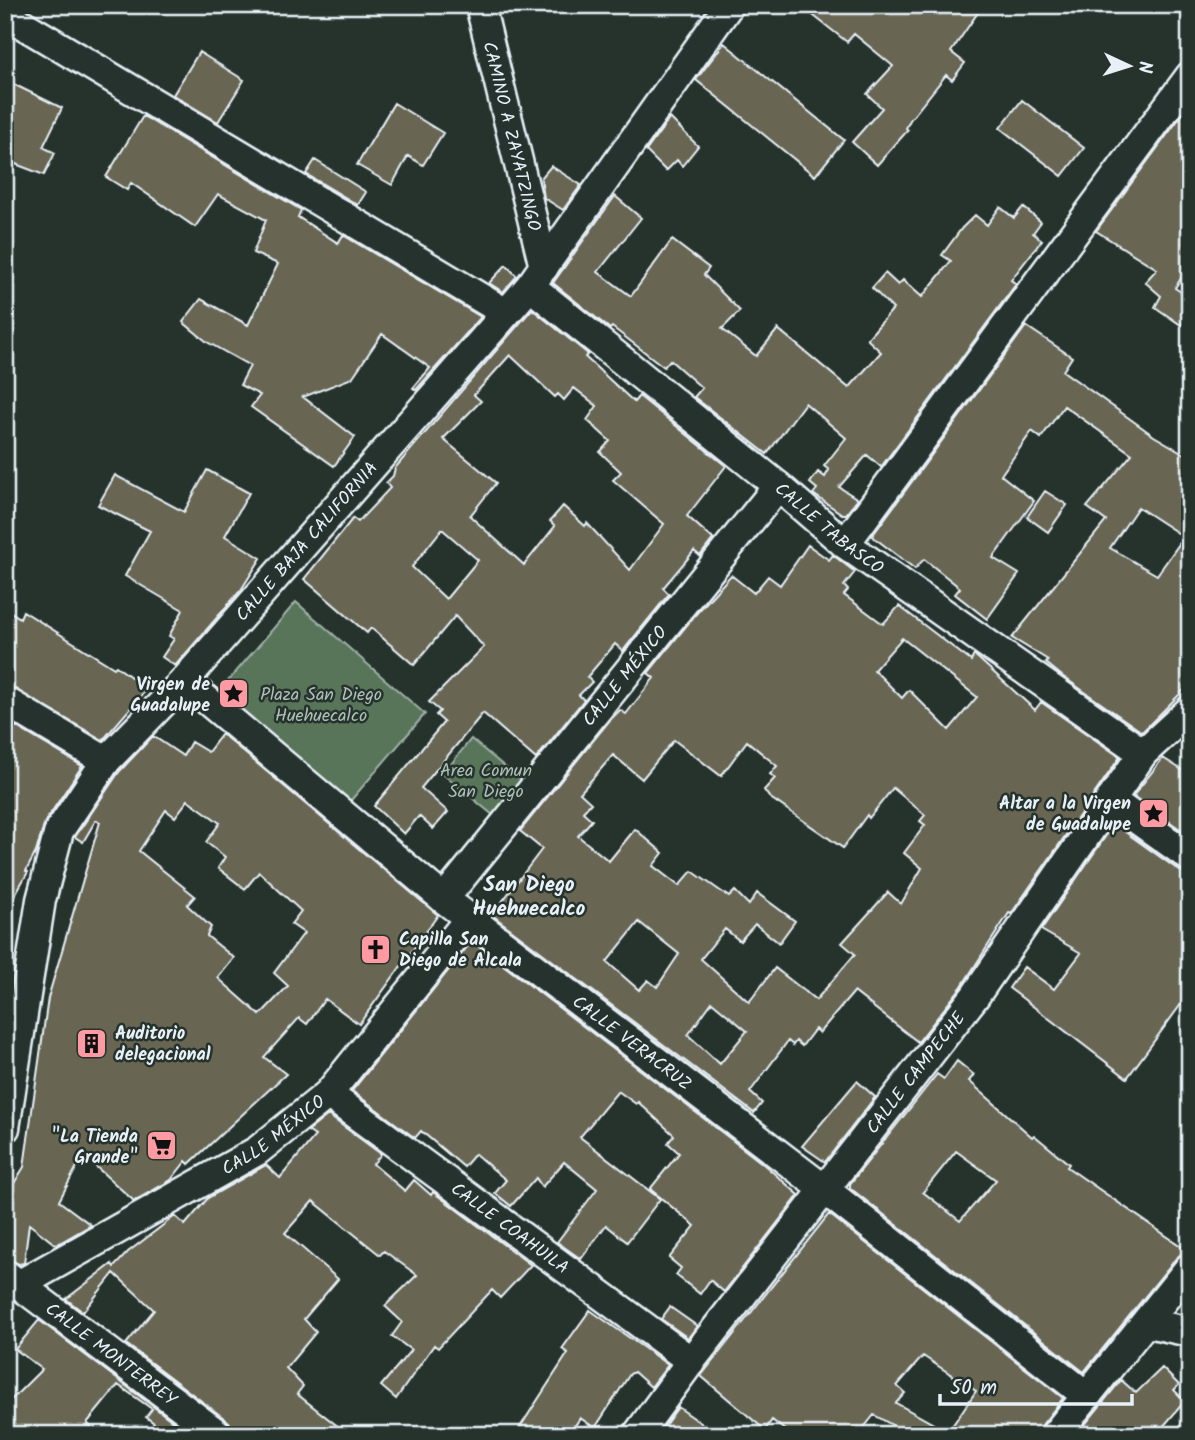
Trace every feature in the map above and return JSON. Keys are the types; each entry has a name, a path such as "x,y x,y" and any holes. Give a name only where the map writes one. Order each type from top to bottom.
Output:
{"street":[{"name":"CAMINO A ZAYATZINGO","path":"480,5 537,277"},
{"name":"CALLE BAJA CALIFORNIA","path":"5,1128 41,900 59,831 106,761 184,681 537,277 729,5"},
{"path":"5,14 506,313"},
{"path":"845,544 1190,76"},
{"name":"CALLE TABASCO","path":"537,277 845,544 1143,753"},
{"name":"CALLE MÉXICO","path":"444,900 778,486"},
{"name":"CALLE VERACRUZ","path":"184,681 444,900 824,1189 1087,1396"},
{"path":"5,701 106,761"},
{"name":"CALLE CAMPECHE","path":"638,1435 691,1361 975,996 1143,753 1190,710"},
{"path":"1110,800 1190,857"},
{"name":"CALLE MÉXICO","path":"14,1279 257,1151 328,1094 469,919"},
{"name":"CALLE COAHUILA","path":"328,1094 691,1361"},
{"path":"1055,1435 1190,1267"},
{"name":"CALLE MONTERREY","path":"14,1279 219,1435"},
{"path":"1148,1322 1190,1332"}],"green space":[{"name":"Plaza San Diego Huehuecalco","path":"296,602 425,714 346,806 217,694"},
{"name":"Area Comun San Diego","path":"471,739 528,786 499,820 443,774"}],"building":[{"path":"800,5 983,5 951,52 965,63 952,80 946,75 910,120 906,128 908,130 877,165 852,142 882,108 867,94 893,66 854,34 847,42"},
{"path":"724,43 844,140 815,176 696,80"},
{"path":"199,52 244,80 218,122 173,95"},
{"path":"5,80 62,108 43,147 55,153 44,175 5,160"},
{"path":"1022,100 1084,148 1062,176 1000,128"},
{"path":"394,103 443,133 423,165 408,156 392,185 357,165"},
{"path":"1190,104 1190,264 1175,288 1190,298 1190,312 1181,325 1155,307 1161,296 1145,282 1157,269 1096,231"},
{"path":"143,116 301,210 298,217 338,243 343,235 481,317 416,390 413,388 430,368 382,334 352,378 303,397 355,437 334,466 251,407 260,395 240,385 250,366 207,342 183,322 201,299 248,325 278,264 253,253 266,220 218,194 195,227 131,183 127,190 106,177"},
{"path":"670,118 698,146 682,166 677,160 666,171 646,151"},
{"path":"315,160 366,192 358,205 306,174"},
{"path":"551,166 581,185 563,210 544,198 541,178"},
{"path":"615,196 641,218 598,272 631,296 672,240 709,268 704,275 740,311 722,329 756,356 778,329 849,388 881,352 867,339 893,309 872,288 885,273 898,285 903,280 922,297 951,261 942,255 962,228 975,215 987,225 1000,207 1014,218 1023,207 1041,222 1033,233 1042,240 1011,280 1016,284 881,467 867,455 839,487 858,499 846,514 842,514 813,494 817,489 810,483 818,472 825,477 829,470 824,466 846,438 805,403 767,454 694,397 702,388 670,360 664,367 612,327 610,329 553,283"},
{"path":"506,265 517,276 503,292 489,283"},
{"path":"532,309 588,354 585,357 634,402 639,396 726,466 687,516 713,539 700,556 694,551 663,588 669,594 623,651 615,644 587,677 592,682 579,695 584,700 536,759 483,713 421,788 448,812 433,829 419,816 404,834 374,806 444,722 436,715 440,711 429,702 484,647 455,616 414,665 371,628 367,633 304,579 353,518 358,522 390,488 386,483 393,476 395,468","holes":["510,355 555,397 558,394 564,400 574,388 597,406 587,420 610,441 600,452 621,472 613,480 664,524 630,570 587,523 585,526 563,506 550,521 555,526 524,565 470,516 496,483 443,439 481,401 474,395","442,529 478,560 446,599 412,567"]},
{"path":"1026,326 1072,357 1063,371 1154,436 1190,457 1190,684 1142,732 1062,676 1046,663 1048,660 1012,638 1106,521 1087,507 1132,454 1064,406 1041,438 1032,431 1001,475 1034,501 993,558 1019,574 987,619 955,594 960,588 924,559 915,569 872,536","holes":["1138,507 1184,537 1157,575 1110,548"]},
{"path":"207,470 249,493 225,536 261,558 241,590 175,666 162,657 174,639 169,636 183,610 125,576 150,531 98,505 115,475 184,512"},
{"path":"1045,491 1067,505 1048,532 1027,517"},
{"path":"808,545 829,560 833,555 855,572 844,586 848,590 844,595 883,624 899,606 971,661 974,655 1035,710 1041,702 1120,757 1011,914 1009,913 962,986 918,1042 854,992 819,1033 815,1029 802,1046 796,1041 793,1045 788,1041 750,1092 762,1103 754,1113 492,915 542,849 520,831 609,721 620,710 626,714 654,678 648,673 695,615 731,575 754,593 768,576 780,585","holes":["902,638 977,697 949,730 909,690 902,698 874,670","674,740 721,776 747,741 777,766 770,774 775,778 764,790 769,797 843,848 867,815 869,818 893,788 925,815 920,821 925,825 904,853 922,868 901,904 888,892 842,943 855,954 816,1000 775,968 749,1002 701,959 725,929 740,941 755,924 779,943 795,921 757,893 749,905 735,891 729,897 692,871 679,886 653,866 663,853 635,829 609,861 578,836 592,820 583,812 591,803 580,793 613,755 642,779","639,922 679,954 657,987 648,980 639,990 607,962","712,1002 747,1031 720,1064 688,1035"]},
{"path":"5,608 20,618 23,611 114,668 116,666 147,689 103,740 5,684"},
{"path":"5,720 82,766 45,822 36,852 26,871 28,872 5,912"},
{"path":"222,734 438,915 359,1024 325,999 307,1024 299,1018 264,1057 286,1074 189,1164 186,1161 171,1180 134,1201 83,1155 59,1201 91,1225 56,1245 29,1224 24,1263 19,1264 5,1258 8,1193 24,1167 48,998 100,822 96,820 83,842 75,837 119,772 153,736 183,756 191,742 208,752","holes":["188,800 220,823 206,842 225,857 218,868 245,889 259,872 301,911 291,924 304,933 274,973 288,986 260,1015 218,978 234,958 207,936 211,927 187,905 195,896 139,851 166,810 175,817"]},
{"path":"1163,758 1190,775 1190,836 1133,796"},
{"path":"1114,824 1180,871 1190,873 1190,992 1127,1078 1009,988 1024,967 1054,989 1081,953 1041,930"},
{"path":"472,941 762,1163 799,1195 724,1292 710,1280 700,1294 676,1275 681,1268 669,1258 695,1226 650,1189 679,1153 668,1143 674,1135 638,1102 636,1104 618,1091 580,1137 660,1199 627,1242 606,1225 581,1259 557,1242 597,1189 564,1162 542,1187 536,1178 511,1206 495,1193 506,1180 475,1154 464,1167 421,1131 415,1138 352,1091"},
{"path":"957,1061 974,1075 969,1081 1032,1137 1034,1135 1069,1164 1067,1167 1188,1251 1177,1257 1084,1372 850,1188 850,1184 937,1074 944,1079","holes":["956,1151 996,1180 960,1221 923,1192"]},
{"path":"857,1081 875,1097 825,1162 802,1146"},
{"path":"328,1115 381,1154 373,1164 405,1191 414,1180 431,1195 433,1192 531,1265 500,1298 492,1290 438,1348 434,1345 396,1399 381,1386 411,1350 392,1336 402,1322 385,1306 417,1275 384,1251 380,1255 313,1201 285,1233 338,1279 304,1319 316,1332 286,1368 303,1386 297,1394 349,1435 235,1435 229,1422 126,1344 154,1310 114,1273 83,1312 66,1299 112,1264 114,1267 128,1252 175,1216 185,1225 208,1198 266,1165 280,1178 315,1136 308,1131"},
{"path":"829,1214 1063,1398 1042,1425 1039,1435 910,1435 874,1415 858,1435 791,1435 772,1420 765,1430 701,1376","holes":["923,1356 976,1391 948,1432 896,1403 905,1393 897,1386"]},
{"path":"670,1307 697,1326 688,1338 661,1319"},
{"path":"590,1310 668,1365 651,1387 634,1372 630,1374 595,1428 580,1418 569,1435 515,1435 568,1353 562,1349"},
{"path":"39,1320 191,1435 145,1435 154,1423 146,1417 152,1409 118,1385 87,1423 99,1435 5,1435 5,1406 42,1369 15,1349"},
{"path":"1162,1368 1179,1385 1174,1390 1185,1401 1156,1435 1078,1433 1121,1380 1136,1393"},
{"path":"678,1407 718,1435 658,1435"}],"place":[{"name":"Virgen de Guadalupe","path":"233,694"},
{"name":"Altar a la Virgen de Guadalupe","path":"1154,813"},
{"name":"Capilla San Diego de Alcala","path":"376,949"},
{"name":"Auditorio delegacional","path":"92,1043"},
{"name":"\"La Tienda Grande\"","path":"161,1146"}],"district":[{"name":"San Diego Huehuecalco","path":"529,896"}]}
